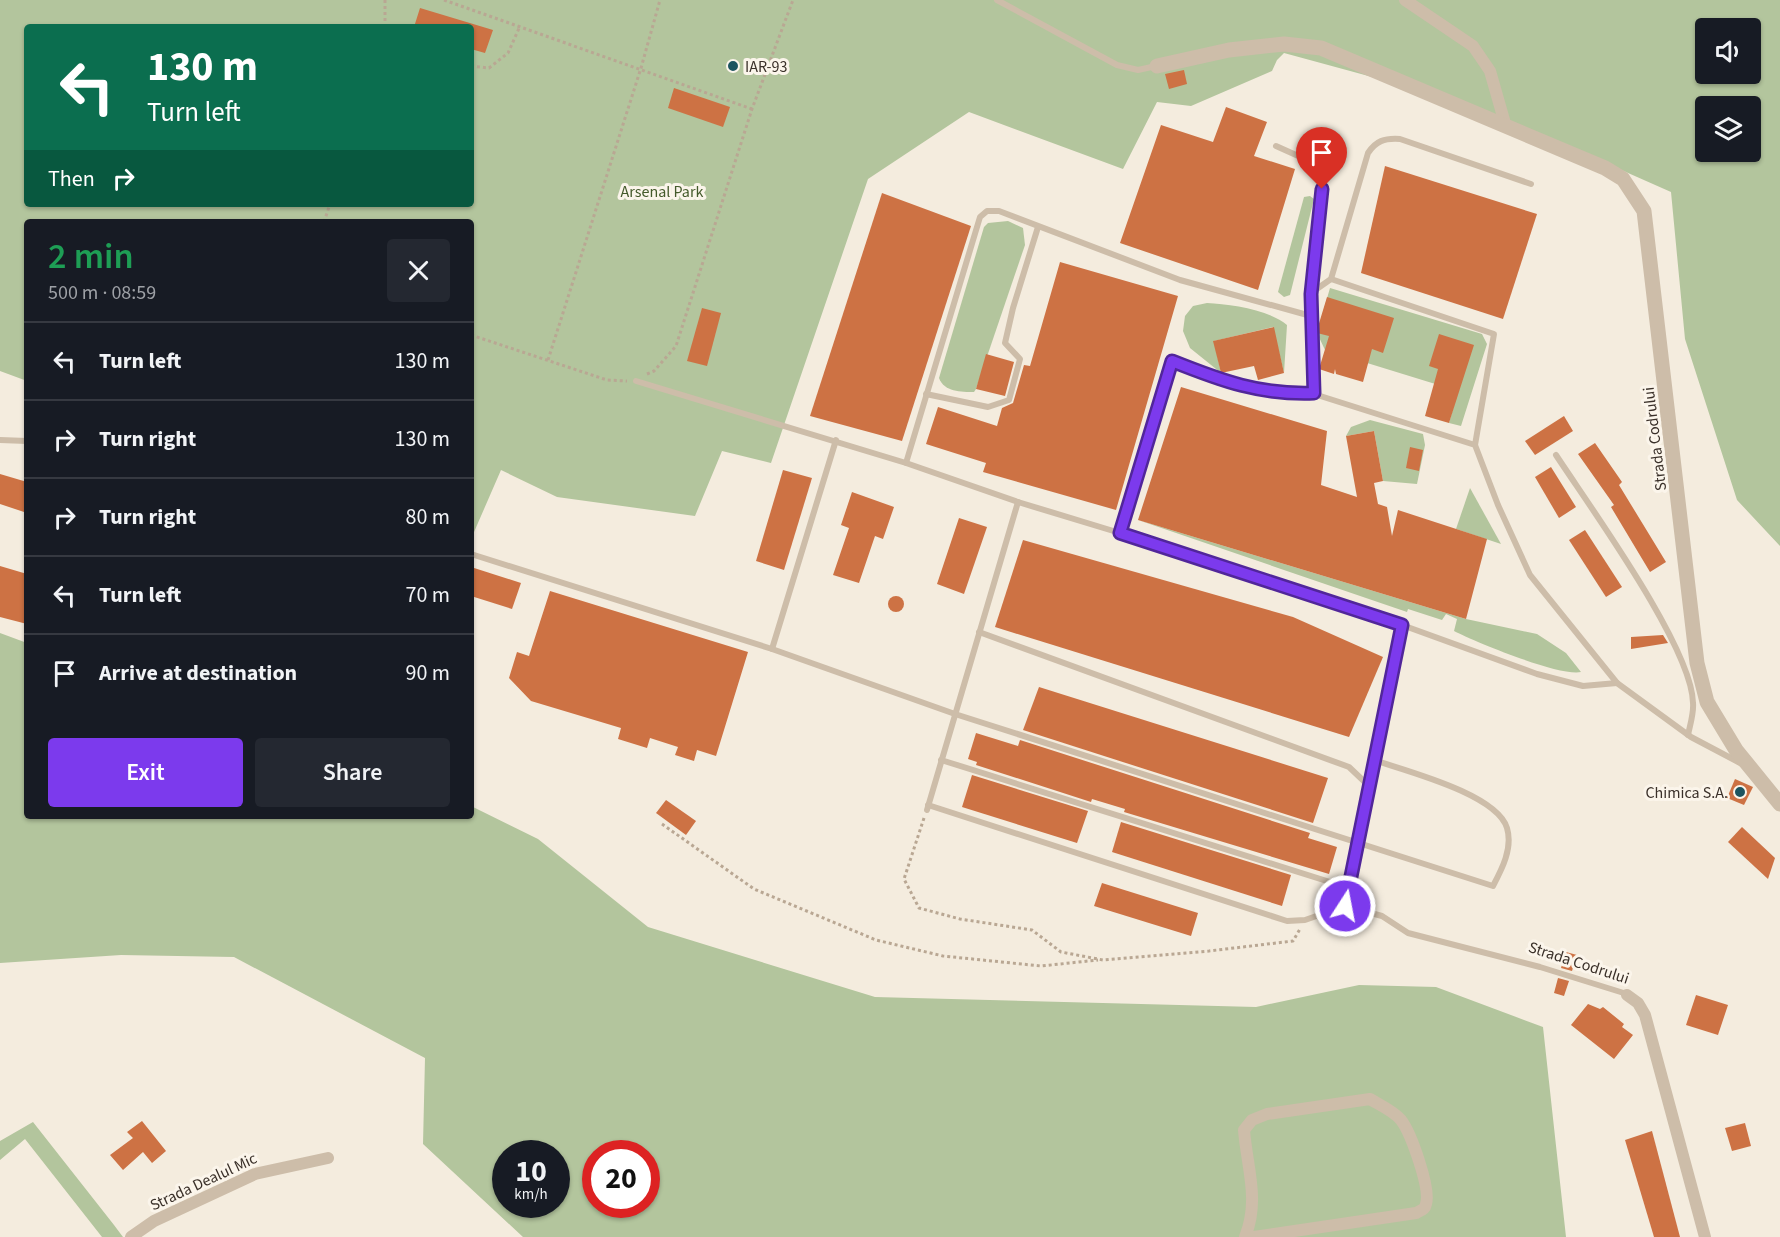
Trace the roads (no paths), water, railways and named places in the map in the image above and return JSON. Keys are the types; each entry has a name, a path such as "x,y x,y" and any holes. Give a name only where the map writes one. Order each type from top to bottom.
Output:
{"street":[{"path":"1405,0 1473,46 1490,71 1506,127"},
{"name":"Strada Codrului","path":"1157,66 1229,50 1284,44 1321,48 1605,168 1623,179 1644,211 1697,663 1707,702 1736,750 1780,804"},
{"name":"Strada Codrului","path":"1627,994 1638,1003 1645,1015 1705,1237"},
{"path":"1245,1237 1252,1219 1252,1177 1244,1130 1251,1120 1267,1114 1370,1099 1401,1119 1421,1171 1427,1202 1425,1209 1416,1213 1254,1237"},
{"name":"Strada Dealul Mic","path":"131,1237 154,1221 255,1174 328,1158"}],"lane":[{"path":"997,0 1117,65 1138,70 1157,66"},
{"path":"1311,294 1331,279 1368,153 1375,143 1389,138 1400,139 1531,184"},
{"path":"1276,146 1325,168 1311,294 1314,393"},
{"path":"906,463 980,217 987,211 999,211 1180,280 1311,316"},
{"path":"926,394 988,407 1009,400 1020,358 1005,343 1013,308 1038,227"},
{"path":"1331,279 1494,334 1475,445 1498,505 1530,575 1617,682 1688,735 1750,769"},
{"path":"1120,533 1172,361 1229,384 1287,394 1314,393 1475,445"},
{"path":"636,381 836,440 1018,502 1402,625 1537,674 1583,686 1617,682"},
{"path":"0,440 24,441"},
{"path":"772,649 836,440"},
{"path":"1556,455 1625,561 1667,631 1688,675 1694,704 1688,735"},
{"path":"1018,502 927,807 1287,921 1305,920 1345,906 1402,625"},
{"path":"474,555 772,649 955,714 1493,886 1506,861 1507,828 1490,805 1448,785 1374,760"},
{"path":"979,632 1349,766 1369,786"},
{"path":"941,760 1349,888"},
{"name":"Strada Codrului","path":"1345,906 1382,915 1408,933 1540,967 1627,994"}],"place":[{"name":"IAR-93","path":"733,66"},
{"name":"Chimica S.A.","path":"1740,792"}],"park label":[{"name":"Arsenal Park","path":"662,191"}]}
